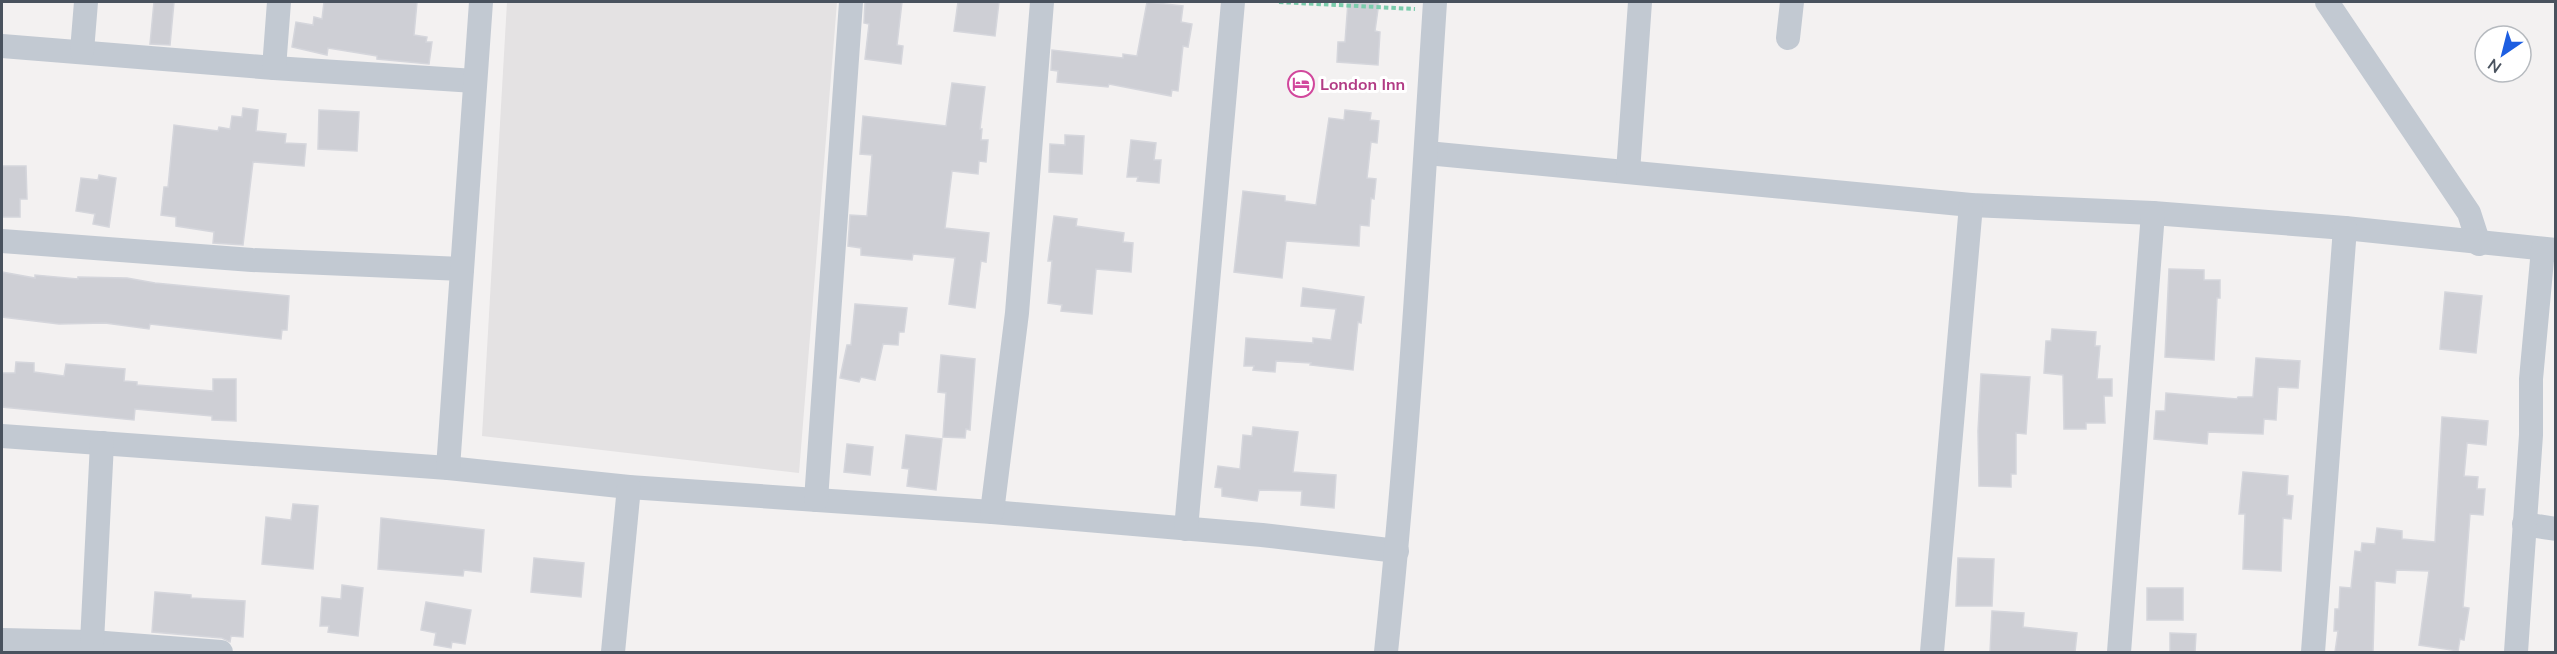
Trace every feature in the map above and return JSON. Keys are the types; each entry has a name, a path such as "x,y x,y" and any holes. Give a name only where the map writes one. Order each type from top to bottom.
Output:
{"street":[{"path":"82,51 86,2"},
{"path":"274,68 279,2"},
{"path":"448,468 481,2"},
{"path":"816,500 851,2"},
{"path":"992,512 1017,313 1042,2"},
{"path":"1186,529 1233,2"},
{"path":"1628,172 1640,2"},
{"path":"1788,39 1792,2"},
{"path":"2327,2 2469,213 2479,244"},
{"path":"1386,652 1397,551 1427,153 1434,6"},
{"path":"2,46 274,68 475,81"},
{"path":"1427,153 1971,205 2153,213 2345,228 2549,250 2530,379 2531,435 2516,652"},
{"path":"1932,652 1971,205"},
{"path":"2119,652 2153,213"},
{"path":"2313,652 2345,228"},
{"path":"2,241 252,260 462,269"},
{"path":"2,436 448,468 629,487 992,512 1262,535 1397,551"},
{"path":"92,642 102,443"},
{"path":"613,652 629,487"},
{"path":"2524,524 2556,529"},
{"path":"2,640 92,642 221,652"}],"path":[{"path":"1279,2 1434,6"}],"shaded area":[{"path":"507,2 837,2 799,473 482,436"}],"building":[{"path":"154,2 174,2 170,45 150,44"},
{"path":"324,2 417,2 414,35 427,37 426,42 432,42 429,64 377,59 377,56 328,48 327,55 292,47 296,22 313,25 314,17 322,19"},
{"path":"865,2 902,2 897,45 903,46 901,64 865,59 869,24 864,23"},
{"path":"958,2 999,2 995,36 954,31"},
{"path":"1147,2 1183,6 1181,22 1192,24 1188,47 1183,46 1178,91 1172,90 1171,96 1109,84 1108,87 1057,82 1058,71 1051,70 1052,50 1123,58 1123,54 1137,56"},
{"path":"1348,2 1379,2 1375,31 1380,32 1378,65 1337,62 1338,42 1345,42"},
{"path":"952,83 985,87 980,129 982,129 981,140 988,140 986,162 979,161 978,174 952,171 945,228 989,233 986,262 981,261 975,308 949,304 955,258 913,254 912,260 861,255 861,248 848,246 850,215 867,216 872,155 860,154 863,116 946,126"},
{"path":"243,108 258,110 256,131 286,134 285,143 306,144 304,166 253,162 243,245 213,243 214,232 176,226 176,217 161,215 164,187 168,187 174,125 218,131 219,127 230,129 232,116 242,117"},
{"path":"319,110 359,112 357,151 318,149"},
{"path":"1345,110 1371,113 1370,120 1379,121 1377,143 1371,142 1367,178 1376,179 1374,199 1371,198 1369,226 1360,225 1359,246 1286,241 1282,278 1234,272 1243,191 1285,196 1285,201 1316,205 1329,118 1344,120"},
{"path":"1065,135 1084,136 1082,174 1049,172 1050,144 1065,145"},
{"path":"1131,140 1156,143 1154,160 1161,160 1159,183 1137,181 1138,177 1127,177"},
{"path":"2,166 26,166 27,199 20,199 20,217 2,217"},
{"path":"99,175 116,178 109,227 93,224 95,214 76,211 81,178 98,180"},
{"path":"1054,216 1077,219 1076,226 1124,233 1123,242 1133,243 1131,272 1096,269 1092,314 1061,311 1062,305 1048,303 1052,261 1048,261"},
{"path":"2169,269 2204,270 2204,280 2220,280 2214,360 2165,357"},
{"path":"2,272 35,278 35,275 78,279 78,277 127,278 155,283 289,296 287,330 282,330 281,339 150,324 149,329 105,323 59,324 2,317"},
{"path":"1303,288 1364,297 1361,323 1358,322 1353,370 1310,365 1311,363 1276,361 1275,372 1253,370 1254,366 1244,366 1246,338 1313,343 1313,338 1331,340 1336,309 1301,306"},
{"path":"2445,292 2482,296 2476,353 2440,349"},
{"path":"855,304 907,308 904,332 899,332 898,345 883,344 875,380 861,377 859,382 840,378 847,345 851,345"},
{"path":"2052,329 2096,332 2095,346 2100,346 2097,379 2112,379 2112,396 2104,396 2105,423 2086,423 2086,429 2064,429 2063,375 2044,373 2046,341 2051,341"},
{"path":"941,355 975,359 970,430 966,429 965,438 943,437 946,393 938,392"},
{"path":"2256,358 2300,361 2298,388 2278,387 2276,420 2264,419 2263,434 2208,432 2207,444 2154,439 2156,411 2165,411 2166,393 2237,399 2238,397 2253,397"},
{"path":"16,362 34,363 34,372 64,376 66,364 125,369 124,381 137,382 137,385 213,391 213,379 236,379 236,421 212,420 212,416 135,409 134,420 2,407 2,373 15,373"},
{"path":"1981,374 2030,377 2026,434 2016,433 2016,474 2011,474 2011,487 1979,486 1978,431"},
{"path":"2442,417 2488,421 2486,445 2467,443 2464,476 2478,477 2477,489 2485,489 2483,515 2470,514 2463,607 2469,608 2464,640 2460,639 2458,651 2419,645 2429,571 2396,570 2395,583 2375,581 2373,652 2335,652 2338,631 2334,631 2335,609 2339,609 2340,587 2351,588 2355,551 2361,552 2362,543 2375,544 2377,528 2402,531 2402,539 2435,542"},
{"path":"1253,427 1298,432 1293,472 1336,475 1334,508 1301,505 1302,491 1259,490 1257,501 1222,496 1222,488 1215,487 1218,466 1240,469 1243,435 1252,436"},
{"path":"906,435 942,439 936,490 907,486 909,469 902,468"},
{"path":"847,444 873,447 870,475 844,472"},
{"path":"2243,472 2288,476 2287,495 2293,496 2291,519 2283,518 2281,571 2243,569 2245,514 2239,514"},
{"path":"293,504 318,506 313,569 262,564 266,517 291,520"},
{"path":"381,518 484,530 481,572 464,570 463,576 378,569"},
{"path":"534,558 584,563 581,597 531,592"},
{"path":"1958,558 1994,559 1992,606 1956,606"},
{"path":"342,585 363,588 358,636 328,632 329,626 320,626 322,597 341,599"},
{"path":"2147,588 2183,588 2183,620 2147,620"},
{"path":"155,592 191,595 191,598 245,601 243,637 231,636 230,642 222,638 152,632"},
{"path":"426,602 471,610 465,644 452,642 451,648 434,645 436,633 421,630"},
{"path":"1992,611 2024,613 2023,627 2077,633 2075,652 1990,652"},
{"path":"2170,633 2196,634 2195,652 2170,652"}],"place":[{"name":"London Inn","path":"1301,84"}]}
